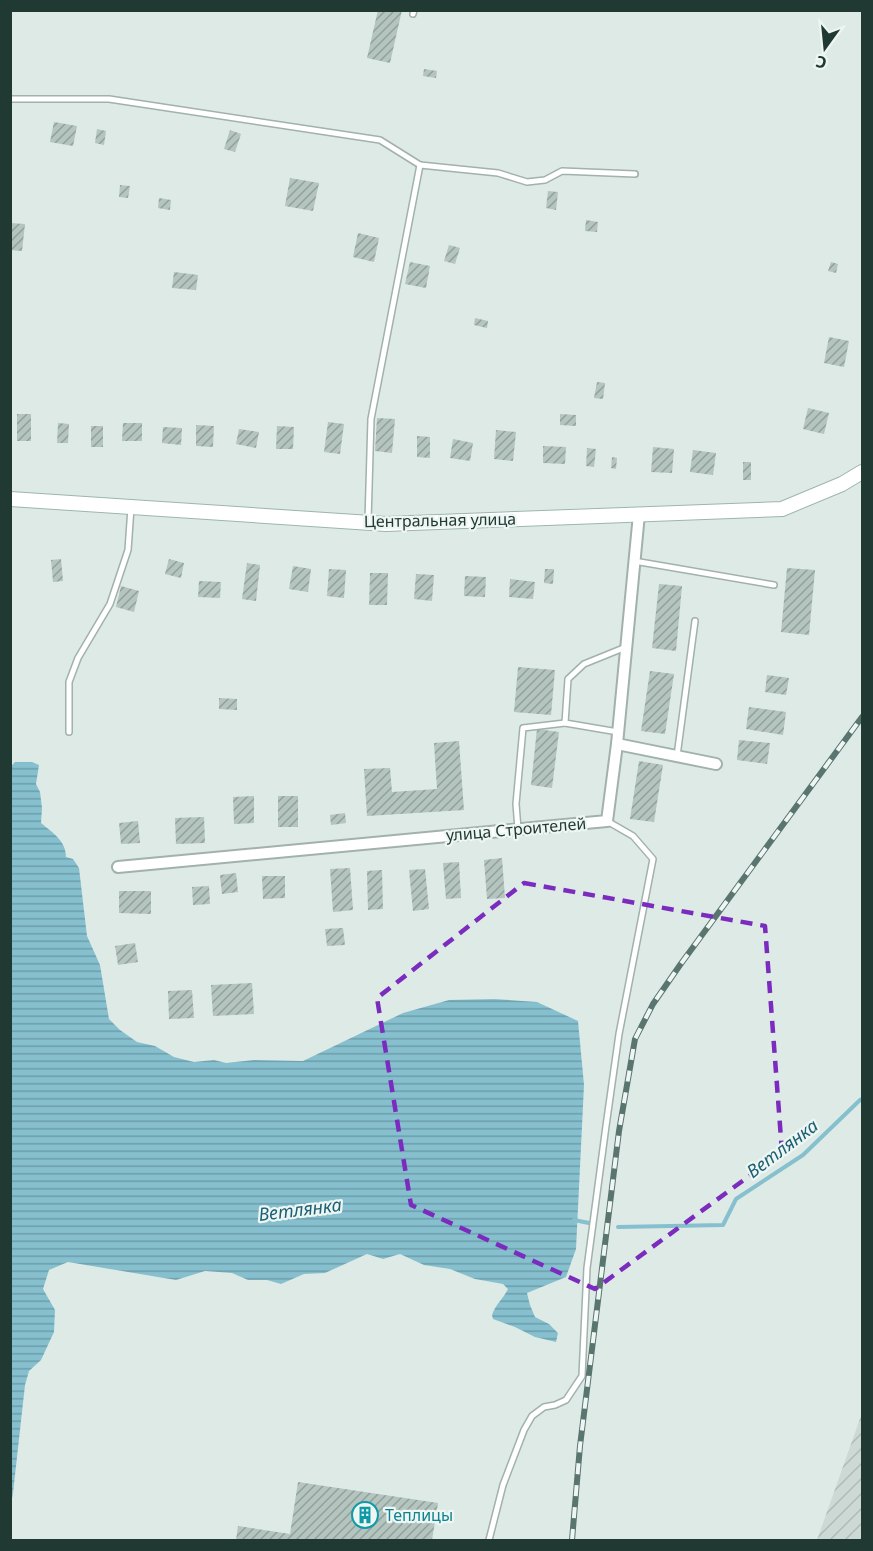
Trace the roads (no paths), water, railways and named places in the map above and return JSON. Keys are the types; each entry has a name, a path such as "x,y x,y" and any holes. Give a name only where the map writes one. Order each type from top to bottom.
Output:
{"main road":[{"name":"Центральная улица","path":"10,499 386,524 782,509 842,484 862,472"}],"street":[{"name":"улица Строителей","path":"118,867 607,821 617,744 639,514"},
{"path":"617,744 716,764"}],"lane":[{"path":"10,99 110,99 380,140 420,165 498,173 527,183 545,180 562,171 634,174"},
{"path":"368,522 371,419 420,165"},
{"path":"69,732 69,682 78,658 110,604 128,550 132,507"},
{"path":"634,561 774,585"},
{"path":"677,756 695,621"},
{"path":"565,723 568,679 584,664 626,647"},
{"path":"518,829 516,804 523,728 565,723 618,732"},
{"path":"489,1540 503,1485 524,1430 532,1416 538,1411 566,1400 582,1376 587,1268 606,1126 620,1034 653,859 633,836 607,821"}],"water":[{"path":"15,762 32,762 39,765 36,784 40,792 41,823 58,838 64,846 66,857 73,859 79,868 87,936 100,965 109,1019 137,1042 155,1046 174,1057 194,1062 214,1060 226,1063 254,1060 303,1061 403,1013 449,1000 494,999 537,1002 578,1021 584,1085 576,1249 566,1277 527,1293 535,1317 549,1324 558,1333 556,1342 535,1337 493,1319 493,1311 508,1289 503,1284 475,1279 450,1269 424,1265 400,1254 383,1259 367,1254 325,1273 304,1274 281,1284 267,1280 248,1280 232,1273 205,1271 176,1280 68,1262 49,1270 43,1289 55,1310 54,1332 41,1360 29,1371 25,1385 11,1504 10,767"}],"waterway":[{"name":"Ветлянка","path":"618,1227 723,1225 736,1199 803,1155 862,1099"},
{"name":"Ветлянка","path":"574,1220 589,1223"}],"railway":[{"path":"572,1540 580,1446 619,1131 635,1039 653,1004 680,965 862,717"}],"place":[{"name":"Теплицы","path":"365,1515"}]}
